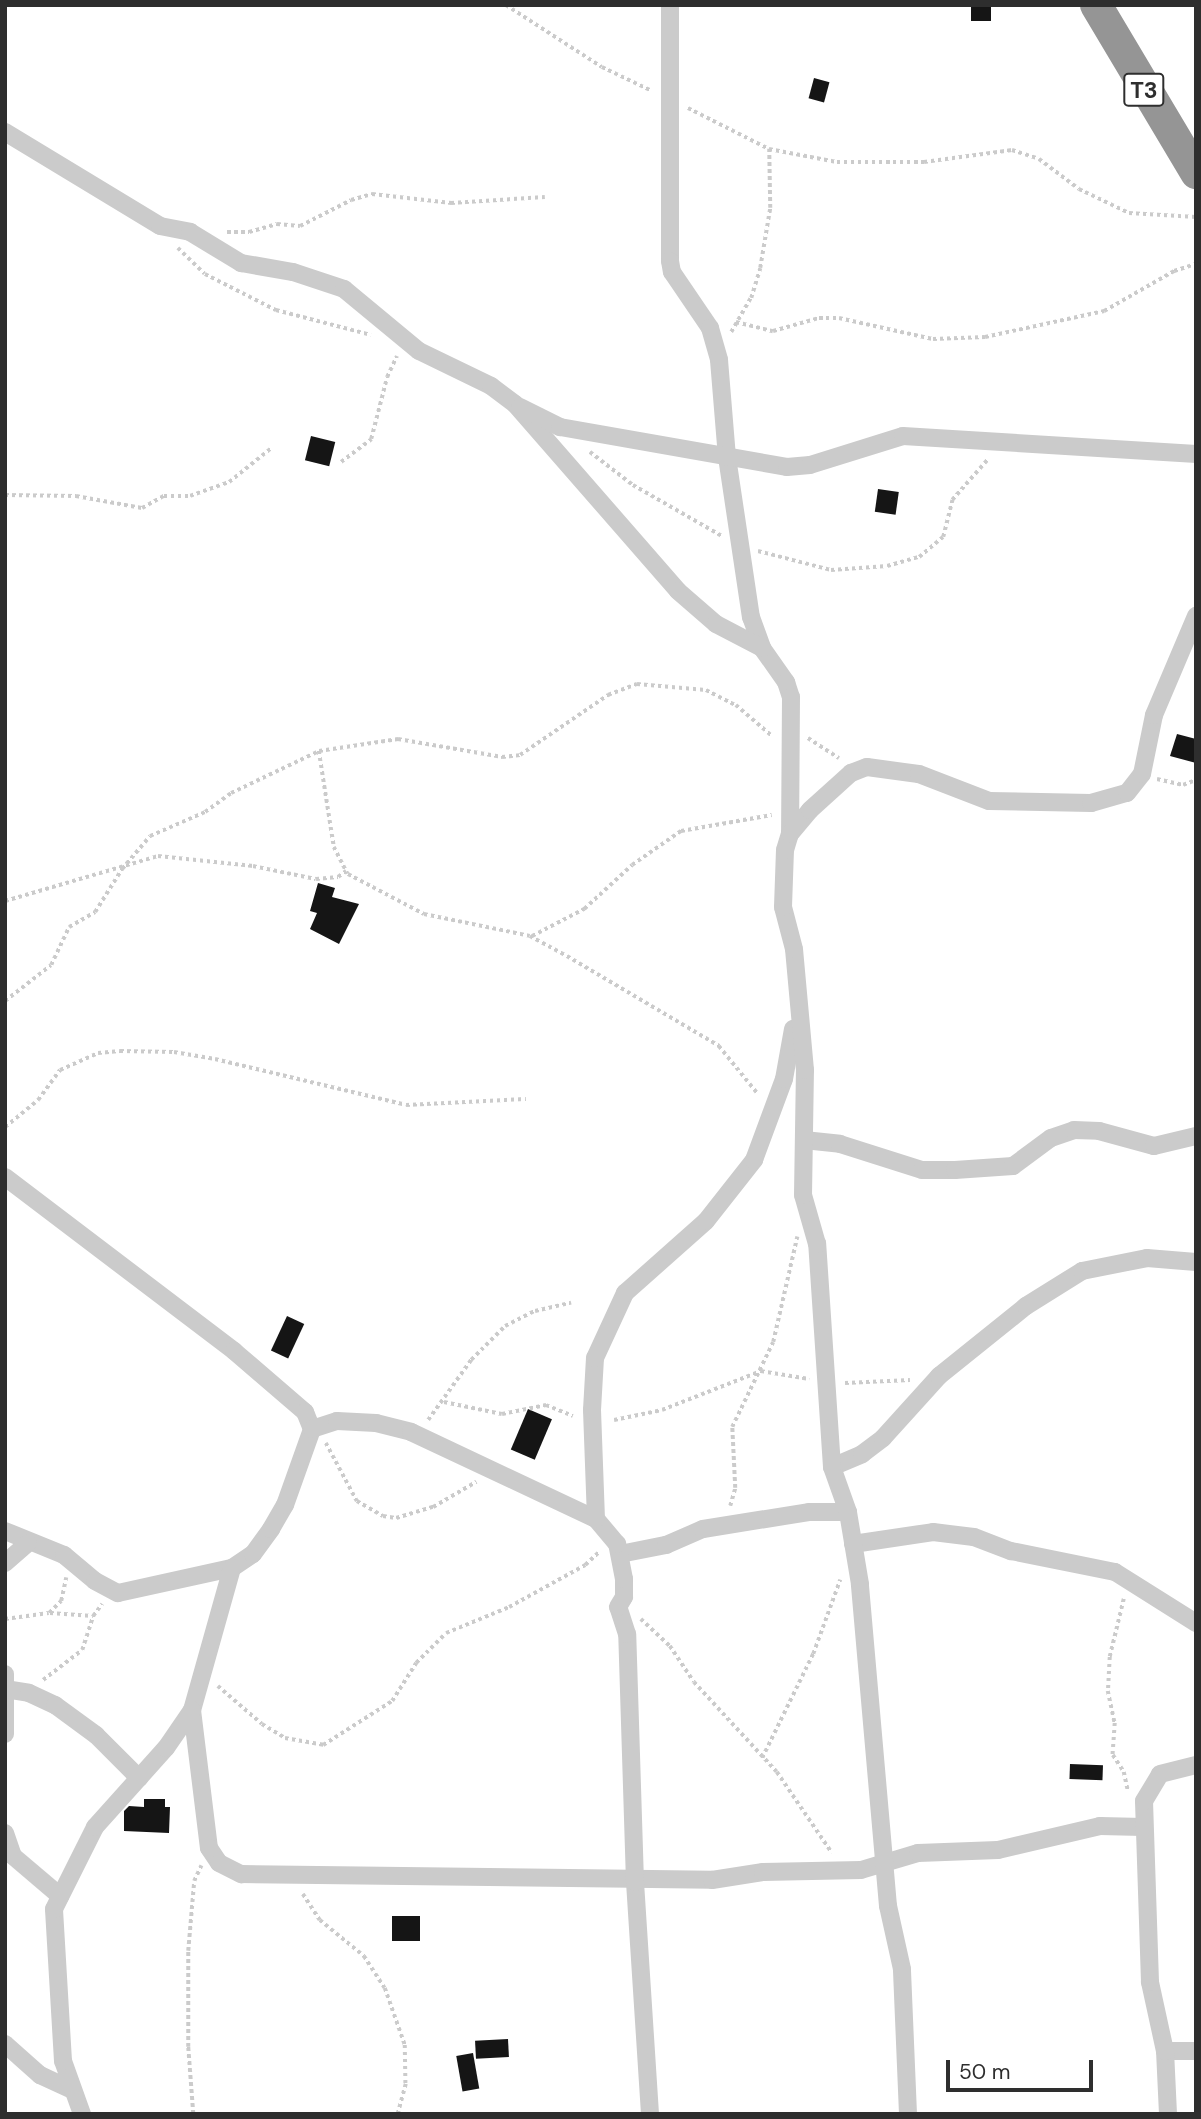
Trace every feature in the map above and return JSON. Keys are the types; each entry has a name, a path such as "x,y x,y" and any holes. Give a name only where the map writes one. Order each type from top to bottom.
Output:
{"highway":[{"name":"T3","path":"1096,5 1196,173"}],"street":[{"path":"670,5 673,100 670,261 672,272 710,328 719,359 727,457 743,546 751,617 762,648 786,682 793,725 790,834 782,869 783,907 794,949 796,1004 805,1070 803,1195 817,1244 832,1467 848,1512 854,1549 888,1906 902,1969 908,2114"},
{"path":"5,132 142,216 190,232 241,263 293,272 344,289 419,351 491,386 515,404 560,426 788,467 810,465 903,436 1196,454"},
{"path":"515,404 678,591 716,624 762,648"},
{"path":"790,834 851,773 867,767 919,774 989,801 1091,803 1127,793 1142,774 1154,715 1196,616"},
{"path":"650,2114 635,1882 626,1634 618,1606 624,1597 620,1554 600,1522 592,1410 595,1358 618,1303 730,1195 754,1160 773,1113 789,1056 796,1004"},
{"path":"804,1140 840,1144 922,1170 955,1170 1013,1166 1051,1138 1074,1130 1098,1131 1154,1146 1196,1136"},
{"path":"5,1177 224,1342 305,1412 314,1427"},
{"path":"832,1467 862,1454 902,1422 939,1376 1026,1306 1093,1265 1147,1258 1196,1262"},
{"path":"314,1427 362,1421 411,1432 600,1522"},
{"path":"5,1531 73,1562 118,1593 232,1568 253,1555 271,1529 314,1427"},
{"path":"620,1554 689,1539 702,1529 809,1513 848,1512"},
{"path":"854,1549 949,1531 1011,1551 1100,1567 1130,1580 1129,1584 1158,1596 1196,1623"},
{"path":"5,1563 29,1543"},
{"path":"82,2114 69,2088 54,1934 60,1896 95,1827 139,1778 192,1710 204,1673 214,1622 232,1568"},
{"path":"5,1734 6,1684 29,1693 87,1727 139,1778"},
{"path":"192,1710 209,1849 219,1863 241,1874 635,1882 840,1872 870,1869 885,1860 934,1851 998,1850 1100,1826 1139,1826"},
{"path":"1168,2114 1166,2051 1150,1982 1139,1826 1151,1782 1174,1767 1196,1765"},
{"path":"5,1833 13,1856 60,1896"},
{"path":"5,2044 40,2075 69,2088"},
{"path":"1166,2051 1196,2051"}],"path":[{"path":"506,5 620,78 673,100 732,134 769,149 865,164 1012,150 1039,159 1079,189 1129,213 1196,217"},
{"path":"719,359 736,322 751,298 760,268 770,208 769,149"},
{"path":"190,232 248,232 277,224 299,226 372,194 451,203 545,198"},
{"path":"171,240 205,274 276,310 383,338"},
{"path":"736,322 773,331 819,318 839,318 933,339 985,337 1104,311 1174,271 1196,264"},
{"path":"341,462 371,439 387,377 401,347 419,351"},
{"path":"560,426 633,485 743,546 831,570 887,566 919,556 943,537 952,500 999,443"},
{"path":"5,495 76,496 142,508 164,496 190,496 229,482 270,449"},
{"path":"5,1001 51,965 69,927 95,912 124,866 160,828 205,812 239,789 319,751 398,739 502,757 520,755 608,695 637,684 706,690 736,705 792,753"},
{"path":"793,725 844,761 851,773"},
{"path":"319,751 334,847 346,871 385,897 424,914 530,936 719,1045 773,1113"},
{"path":"1142,774 1179,785 1196,780"},
{"path":"530,936 584,909 671,836 705,825 781,813 789,807"},
{"path":"5,901 124,866 174,856 316,879 338,877 346,871"},
{"path":"5,1127 38,1100 60,1070 98,1053 120,1051 174,1052 215,1059 406,1105 526,1099"},
{"path":"702,1529 722,1516 733,1499 732,1427 773,1342 798,1233"},
{"path":"411,1432 444,1402 471,1360 505,1326 536,1311 571,1303"},
{"path":"614,1420 662,1410 761,1371 828,1382 885,1384 939,1376"},
{"path":"444,1402 502,1414 546,1405 579,1418"},
{"path":"314,1427 357,1501 383,1516 396,1518 433,1507 481,1478 489,1469"},
{"path":"204,1673 262,1724 304,1745 323,1745 392,1701 416,1663 446,1633 509,1607 586,1565 602,1548 607,1536 600,1522"},
{"path":"762,1758 854,1549"},
{"path":"49,1613 61,1601 73,1562"},
{"path":"1129,1584 1110,1657 1108,1691 1115,1723 1112,1752 1126,1778 1139,1826"},
{"path":"29,1693 82,1650 93,1616 118,1593"},
{"path":"618,1606 649,1623 694,1682 799,1801 840,1872"},
{"path":"5,1619 49,1613 93,1616"},
{"path":"193,2114 188,2048 188,1951 194,1881 209,1849"},
{"path":"295,1876 311,1908 364,1956 388,1996 405,2045 406,2084 398,2114"}],"building":[{"path":"971,5 991,5 991,21 971,21"},
{"path":"814,78 829,82 824,102 809,98"},
{"path":"311,436 335,442 329,466 305,460"},
{"path":"878,489 899,492 896,515 875,512"},
{"path":"1177,734 1196,739 1196,763 1170,756"},
{"path":"318,883 335,888 332,897 359,904 339,944 310,929 317,913 310,911"},
{"path":"287,1316 304,1324 288,1358 271,1350"},
{"path":"528,1409 552,1419 535,1460 511,1450"},
{"path":"1070,1764 1103,1765 1102,1780 1069,1779"},
{"path":"144,1799 165,1799 165,1807 170,1807 169,1833 124,1831 124,1811 129,1806 144,1807"},
{"path":"392,1916 420,1916 420,1941 392,1941"},
{"path":"508,2039 509,2057 476,2059 475,2041"},
{"path":"473,2053 479,2088 463,2091 456,2056"}]}
